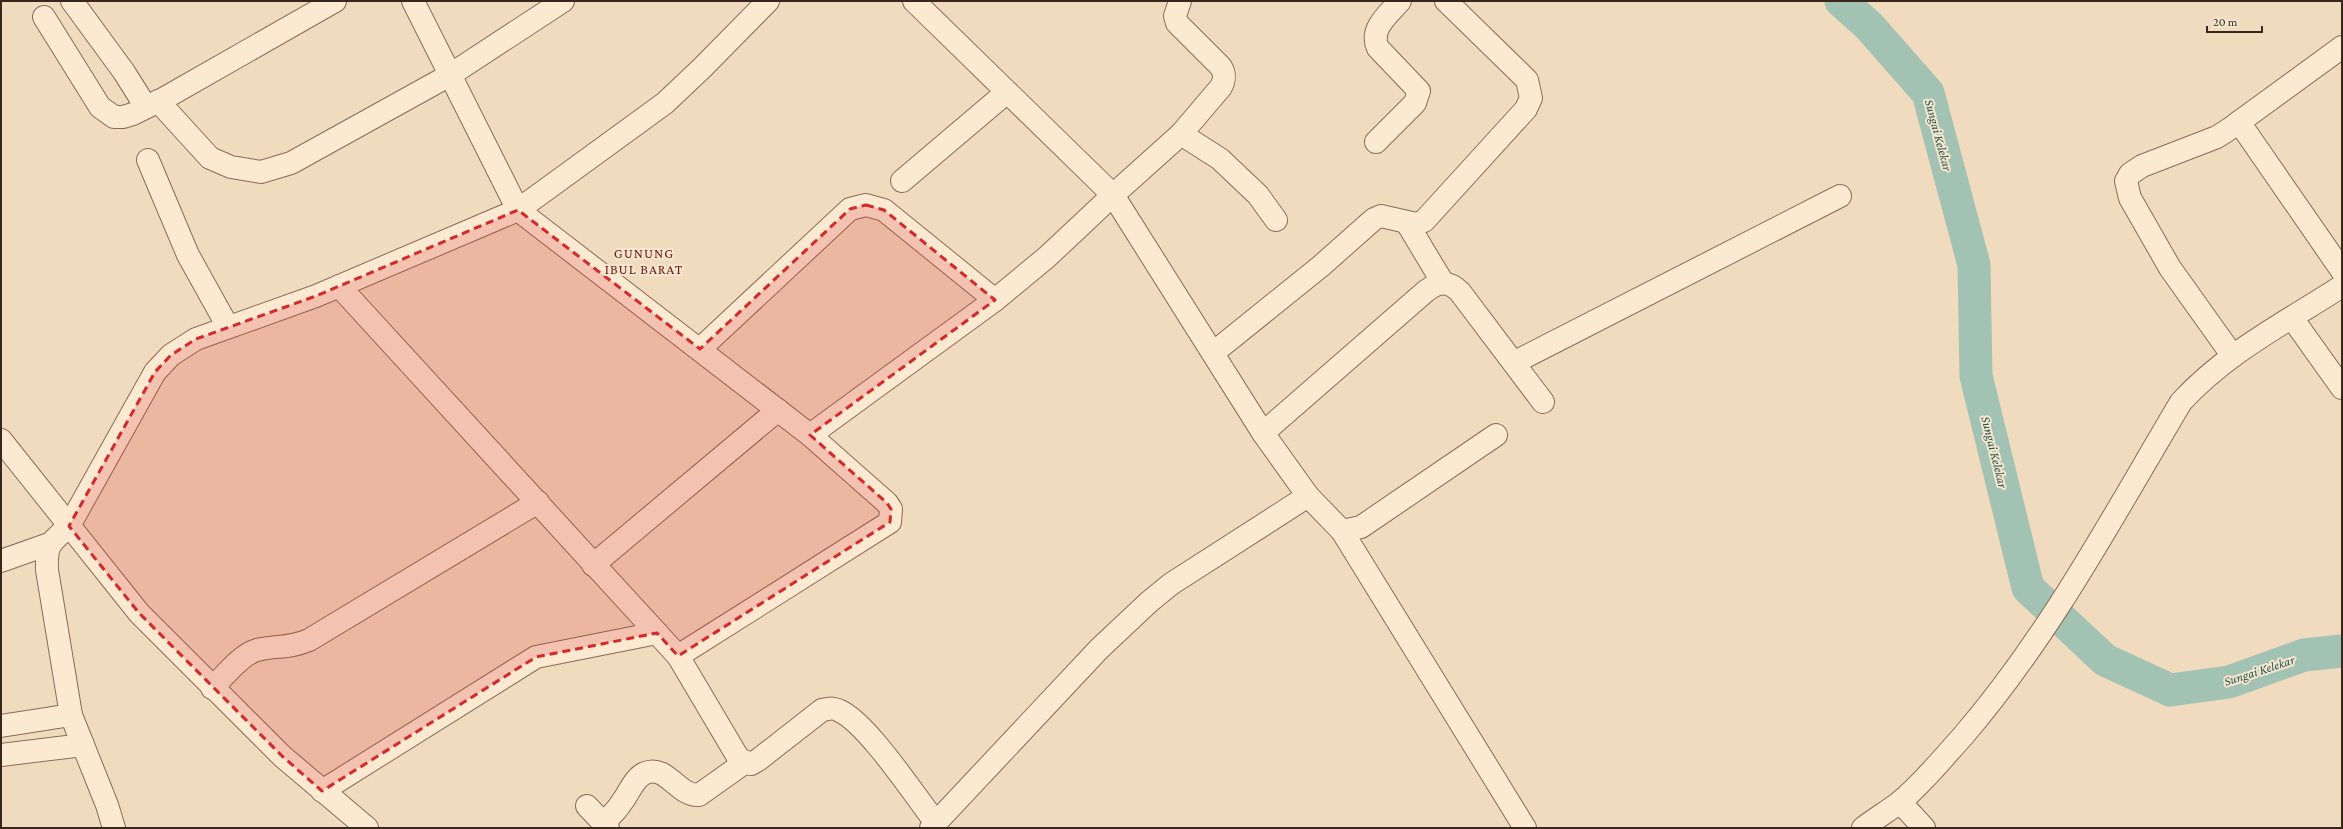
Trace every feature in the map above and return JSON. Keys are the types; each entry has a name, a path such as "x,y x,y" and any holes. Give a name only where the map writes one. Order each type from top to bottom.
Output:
{"street":[{"path":"72,1 124,72 152,104 210,158 231,167 261,172 290,163 450,76 563,1"},
{"path":"44,17 100,107 106,113 114,117 123,117 152,104 335,1"},
{"path":"412,1 518,210 810,435 887,503 891,509 890,522 678,656"},
{"path":"1,561 49,544 69,526 155,372 171,355 196,339 316,296 518,210 665,103 768,1"},
{"path":"914,1 1112,195 1263,432 1308,496 1342,531 1525,828"},
{"path":"810,435 995,300 1048,257 1112,195 1181,134 1221,87 1224,80 1224,72 1221,67 1177,23 1175,16 1180,1"},
{"path":"1376,142 1415,103 1418,97 1419,91 1378,48 1374,39 1377,28 1400,1"},
{"path":"1214,353 1321,266 1374,219 1381,216 1389,216 1407,223 1416,224 1424,221 1526,109 1531,98 1527,80 1446,1"},
{"path":"2232,355 2170,268 2130,198 2126,181 2130,174 2142,166 2217,136 2341,50"},
{"path":"902,181 1007,92"},
{"path":"2239,122 2342,271"},
{"path":"1181,134 1220,158 1258,195 1276,220"},
{"path":"148,160 188,255 228,327"},
{"path":"1515,362 1840,196"},
{"path":"700,349 850,209 866,205 884,210 995,300"},
{"path":"1407,223 1443,283"},
{"path":"1263,432 1435,284 1443,283 1450,284 1460,292 1515,362 1543,402"},
{"path":"338,286 678,656 739,759 751,764 822,710 833,708 841,711 861,726 934,826 1094,655 1149,602 1171,584 1308,496"},
{"path":"1863,828 1900,802 1941,760 1982,713 2046,626 2181,402 2203,378 2232,355 2342,286"},
{"path":"2292,318 2342,388"},
{"path":"593,565 778,410"},
{"path":"1342,531 1361,527 1496,435"},
{"path":"1,440 139,613 212,688 282,756 367,828"},
{"path":"212,688 246,656 256,650 285,648 309,640 538,502"},
{"path":"49,544 46,554 47,570 71,715 107,805 114,828"},
{"path":"322,790 536,657 657,633"},
{"path":"1,726 71,715"},
{"path":"1,755 83,745"},
{"path":"587,806 606,826 637,780 644,774 653,771 662,772 681,790 691,795 699,795 744,762"},
{"path":"1900,802 1924,828"}],"highlighted area":[{"path":"866,205 884,210 995,300 810,435 887,503 891,509 890,522 678,656 657,633 536,657 322,791 282,756 139,613 69,526 155,372 171,355 196,339 316,296 518,210 700,349 850,209"}],"waterway":[{"name":"Sungai Kelekar","path":"1841,1 1869,26 1928,93 1974,265 1976,376 2028,588 2105,660 2170,690 2229,682 2304,655 2342,651"}],"district":[{"name":"GUNUNG IBUL BARAT","path":"644,262"}]}
